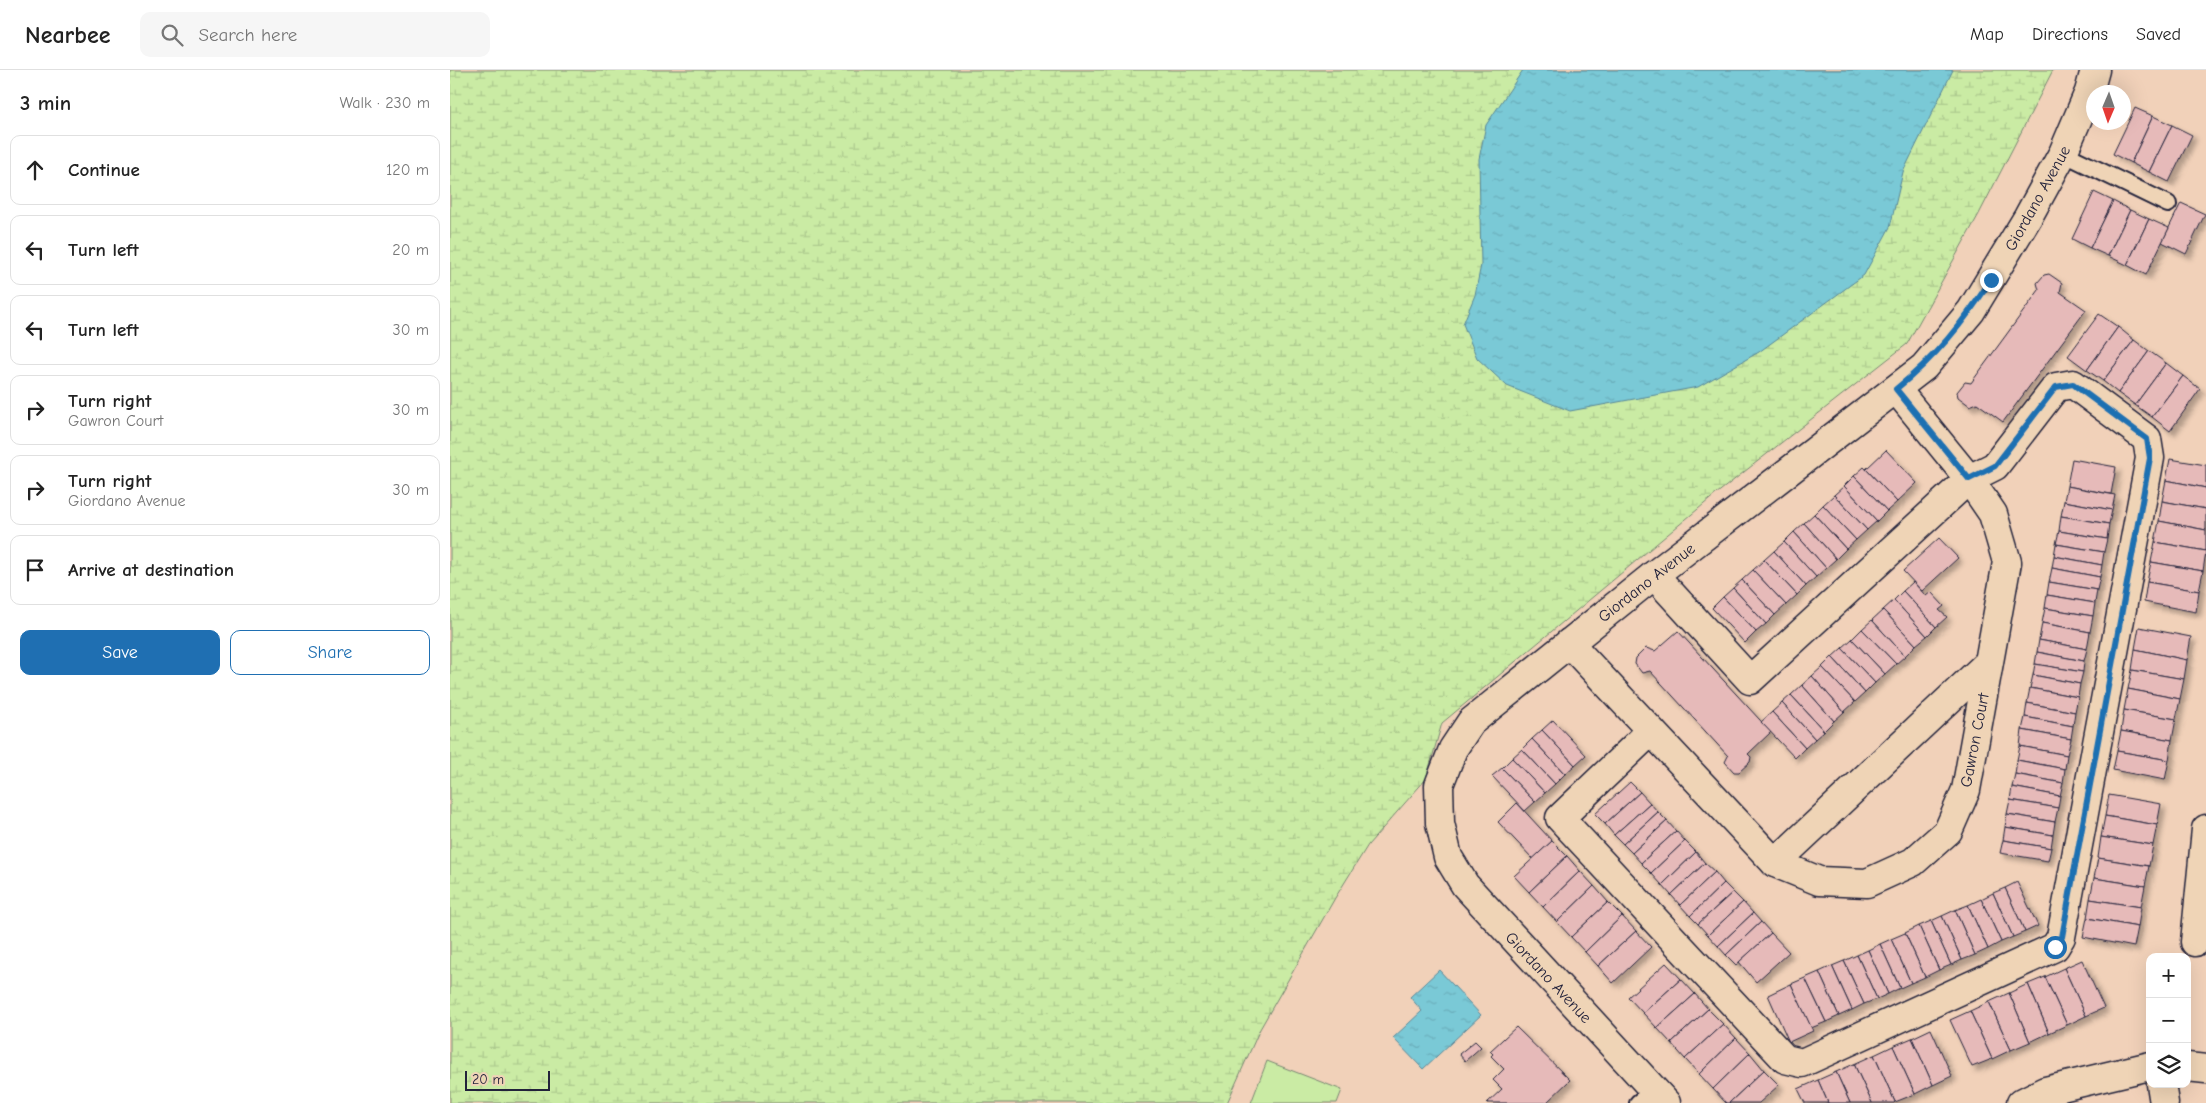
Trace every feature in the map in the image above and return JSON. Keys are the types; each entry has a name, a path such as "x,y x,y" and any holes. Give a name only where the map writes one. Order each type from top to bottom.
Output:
{"street":[{"name":"Giordano Avenue","path":"1652,1099 1465,885 1448,857 1440,823 1440,785 1453,749 1472,722 1569,643 1654,575 1924,367 1971,310 2028,217 2063,153 2089,92 2095,70"},
{"path":"1651,731 1560,818 1785,1058 1802,1063 2055,947 2062,937 2150,458 2147,439 2073,384 2056,387 1995,466 1969,479 1750,680 1654,575"},
{"name":"Gawron Court","path":"1569,643 1775,863 1819,881 1867,883 1913,862 1948,831 1966,790 2007,562 1993,514 1969,479 1896,389"},
{"name":"Gawron Court","path":"1775,863 1988,664"},
{"path":"2196,953 2202,899 2206,829"},
{"path":"2021,1103 2045,1091 2146,1067"},
{"path":"2191,1067 2206,1069"},
{"path":"2162,1088 2164,1103"}],"lane":[{"path":"2063,153 2168,204"}],"green space":[{"path":"450,70 2053,70 1979,214 1907,344 1716,494 1442,723 1426,779 1368,845 1335,898 1260,1029 1227,1103 450,1103"},
{"path":"1267,1061 1342,1090 1337,1103 1251,1103"}],"water":[{"path":"1523,70 1953,70 1903,172 1890,227 1864,275 1759,352 1698,387 1570,411 1507,386 1477,358 1463,324 1475,295 1481,265 1479,159 1486,125"},
{"path":"1439,970 1481,1015 1423,1069 1393,1038 1422,1011 1410,997"}],"building":[{"path":"2135,108 2153,116 2131,163 2113,154 2124,130 2131,130 2131,116"},
{"path":"2153,116 2172,125 2149,172 2131,163"},
{"path":"2172,125 2192,135 2169,182 2149,172"},
{"path":"2094,192 2113,201 2090,248 2072,239"},
{"path":"2113,201 2130,210 2108,256 2090,248"},
{"path":"2181,203 2205,214 2186,254 2162,242"},
{"path":"2130,210 2149,219 2127,265 2108,256"},
{"path":"2149,219 2169,228 2146,275 2127,265"},
{"path":"2049,274 2062,283 2060,292 2086,310 2003,422 1977,403 1970,406 1958,397 1957,392 1965,382 1971,383 2039,290 2037,283 2044,275"},
{"path":"2099,314 2118,327 2087,370 2068,356"},
{"path":"2118,327 2134,340 2103,381 2087,370"},
{"path":"2134,340 2149,351 2118,393 2103,381"},
{"path":"2149,351 2166,363 2135,405 2118,393"},
{"path":"2166,363 2183,376 2152,417 2135,405"},
{"path":"2183,376 2200,389 2170,431 2152,417"},
{"path":"1886,450 1917,483 1897,502 1866,469"},
{"path":"2072,459 2116,467 2111,494 2067,486"},
{"path":"2170,459 2206,465 2206,488 2166,480"},
{"path":"1864,467 1897,502 1887,511 1854,476"},
{"path":"1854,476 1887,511 1877,521 1844,486"},
{"path":"2166,480 2206,488 2206,509 2162,501"},
{"path":"1844,486 1877,521 1867,530 1834,495"},
{"path":"2067,486 2115,495 2112,510 2064,501"},
{"path":"1834,495 1867,530 1856,540 1823,505"},
{"path":"2064,501 2112,510 2109,524 2061,516"},
{"path":"2162,501 2206,509 2206,530 2159,521"},
{"path":"1823,505 1856,540 1846,549 1814,514"},
{"path":"1814,514 1846,549 1836,559 1804,523"},
{"path":"2061,516 2109,524 2107,539 2059,531"},
{"path":"2159,521 2206,530 2206,551 2155,542"},
{"path":"1804,523 1836,559 1826,568 1794,532"},
{"path":"2059,531 2107,539 2104,552 2056,544"},
{"path":"1794,532 1826,568 1816,577 1784,542"},
{"path":"1939,538 1958,558 1922,591 1903,571"},
{"path":"1784,542 1816,577 1806,586 1774,551"},
{"path":"2155,542 2206,551 2203,571 2151,562"},
{"path":"2056,544 2104,552 2102,565 2054,556"},
{"path":"1774,551 1806,586 1797,595 1764,560"},
{"path":"2054,556 2102,565 2100,577 2052,568"},
{"path":"1764,560 1797,595 1786,605 1753,570"},
{"path":"2151,562 2203,571 2199,591 2147,582"},
{"path":"2052,568 2100,577 2097,590 2049,582"},
{"path":"1753,570 1786,605 1775,615 1742,580"},
{"path":"1742,580 1775,615 1766,624 1733,588"},
{"path":"1913,582 1926,596 1931,592 1944,606 1939,610 1947,617 1936,627 1903,591"},
{"path":"2049,582 2097,590 2095,603 2047,595"},
{"path":"2147,582 2199,591 2196,612 2144,602"},
{"path":"1733,588 1766,624 1756,632 1723,597"},
{"path":"1903,591 1936,627 1927,636 1894,600"},
{"path":"2047,595 2095,603 2093,616 2045,608"},
{"path":"1723,597 1756,632 1745,643 1712,608"},
{"path":"1894,600 1927,636 1916,645 1883,610"},
{"path":"2045,608 2093,616 2090,632 2042,623"},
{"path":"1883,610 1916,645 1905,656 1872,620"},
{"path":"1872,620 1905,656 1896,664 1862,629"},
{"path":"2042,623 2090,632 2087,649 2039,640"},
{"path":"2139,627 2191,637 2187,660 2135,649"},
{"path":"1862,629 1896,664 1885,674 1852,639"},
{"path":"1678,631 1771,732 1748,754 1751,757 1750,762 1739,772 1734,772 1725,762 1728,756 1650,671 1642,673 1635,664 1636,658 1646,648 1655,651"},
{"path":"1852,639 1885,674 1875,683 1842,648"},
{"path":"2039,640 2087,649 2084,661 2037,652"},
{"path":"1842,648 1875,683 1865,693 1832,657"},
{"path":"2135,649 2187,660 2184,679 2132,670"},
{"path":"2037,652 2084,661 2083,672 2035,664"},
{"path":"1832,657 1865,693 1855,702 1822,667"},
{"path":"2035,664 2083,672 2080,684 2033,675"},
{"path":"1822,667 1855,702 1844,712 1812,676"},
{"path":"2132,670 2184,679 2180,699 2128,689"},
{"path":"2033,675 2080,684 2078,697 2030,688"},
{"path":"1812,676 1844,712 1834,721 1802,685"},
{"path":"1802,685 1834,721 1824,731 1791,695"},
{"path":"2030,688 2078,697 2075,712 2027,703"},
{"path":"2128,689 2180,699 2176,719 2124,710"},
{"path":"1791,695 1824,731 1815,739 1782,703"},
{"path":"1782,703 1815,739 1805,748 1772,712"},
{"path":"2027,703 2075,712 2073,726 2025,717"},
{"path":"2124,710 2176,719 2172,740 2121,731"},
{"path":"1772,712 1805,748 1795,758 1761,722"},
{"path":"2025,717 2073,726 2071,739 2022,730"},
{"path":"1553,720 1586,755 1575,765 1542,730"},
{"path":"1542,730 1575,765 1565,774 1532,739"},
{"path":"2022,730 2071,739 2067,755 2020,746"},
{"path":"2121,731 2172,740 2169,760 2117,751"},
{"path":"1532,739 1565,774 1555,784 1522,749"},
{"path":"2020,746 2067,755 2065,769 2017,760"},
{"path":"1522,749 1555,784 1545,793 1512,758"},
{"path":"2117,751 2169,760 2165,780 2113,770"},
{"path":"1512,758 1545,793 1535,802 1502,768"},
{"path":"2017,760 2065,769 2063,783 2015,774"},
{"path":"1502,768 1535,802 1525,811 1492,776"},
{"path":"2015,774 2063,783 2060,796 2012,787"},
{"path":"1630,782 1640,792 1605,824 1595,814"},
{"path":"2012,787 2060,796 2058,808 2010,800"},
{"path":"1640,792 1650,803 1614,835 1605,824"},
{"path":"2109,795 2161,804 2157,825 2105,816"},
{"path":"2010,800 2058,808 2055,822 2007,814"},
{"path":"1517,803 1552,841 1533,859 1498,822"},
{"path":"1650,803 1658,812 1623,844 1614,835"},
{"path":"1658,812 1667,821 1632,853 1623,844"},
{"path":"2007,814 2055,822 2053,835 2005,827"},
{"path":"2105,816 2157,825 2153,845 2101,837"},
{"path":"1667,821 1676,831 1641,863 1632,853"},
{"path":"2005,827 2053,835 2051,848 2003,840"},
{"path":"1676,831 1685,841 1651,873 1641,863"},
{"path":"2101,837 2153,845 2149,866 2098,858"},
{"path":"2003,840 2051,848 2048,861 2000,853"},
{"path":"1552,841 1567,856 1529,892 1514,876"},
{"path":"1685,841 1696,852 1662,885 1651,873"},
{"path":"1696,852 1705,863 1671,895 1662,885"},
{"path":"1567,856 1580,871 1543,907 1529,892"},
{"path":"2098,858 2149,866 2145,886 2094,878"},
{"path":"1705,863 1715,872 1680,905 1671,895"},
{"path":"1580,871 1594,886 1557,922 1543,907"},
{"path":"1715,872 1724,883 1690,916 1680,905"},
{"path":"2094,878 2145,886 2141,907 2090,899"},
{"path":"2017,882 2038,926 2025,932 2005,888"},
{"path":"1724,883 1733,892 1698,924 1690,916"},
{"path":"1594,886 1608,902 1571,937 1557,922"},
{"path":"2005,888 2025,932 2013,937 1993,893"},
{"path":"1733,892 1743,902 1708,935 1698,924"},
{"path":"1993,893 2013,937 2001,942 1981,899"},
{"path":"1981,899 2001,942 1988,949 1968,905"},
{"path":"2090,899 2141,907 2138,927 2087,918"},
{"path":"1608,902 1622,916 1585,952 1571,937"},
{"path":"1743,902 1753,913 1718,946 1708,935"},
{"path":"1968,905 1988,949 1975,955 1955,910"},
{"path":"1955,910 1975,955 1962,960 1942,916"},
{"path":"1753,913 1761,922 1726,955 1718,946"},
{"path":"1622,916 1636,931 1598,966 1585,952"},
{"path":"1942,916 1962,960 1951,965 1931,921"},
{"path":"2087,918 2138,927 2134,947 2083,937"},
{"path":"1931,921 1951,965 1939,970 1919,926"},
{"path":"1761,922 1771,933 1736,965 1726,955"},
{"path":"1919,926 1939,970 1925,977 1905,933"},
{"path":"1636,931 1651,947 1613,983 1598,966"},
{"path":"1771,933 1789,952 1756,982 1739,962"},
{"path":"1905,933 1925,977 1911,983 1891,939"},
{"path":"1891,939 1911,983 1900,988 1880,944"},
{"path":"1880,944 1900,988 1888,994 1868,950"},
{"path":"1868,950 1888,994 1877,999 1857,955"},
{"path":"1857,955 1877,999 1864,1004 1844,961"},
{"path":"2082,960 2104,1008 2086,1016 2064,968"},
{"path":"1844,961 1864,1004 1852,1010 1832,966"},
{"path":"1666,963 1681,979 1643,1013 1628,997"},
{"path":"1832,966 1852,1010 1839,1016 1819,972"},
{"path":"2064,968 2086,1016 2067,1025 2045,977"},
{"path":"1819,972 1839,1016 1826,1022 1805,978"},
{"path":"2045,977 2067,1025 2049,1033 2028,984"},
{"path":"1805,978 1826,1022 1811,1028 1791,984"},
{"path":"1681,979 1695,994 1657,1028 1643,1013"},
{"path":"1791,984 1813,1031 1789,1042 1768,995"},
{"path":"2028,984 2049,1033 2030,1042 2009,993"},
{"path":"2009,993 2030,1042 2011,1050 1989,1002"},
{"path":"1695,994 1708,1009 1671,1043 1657,1028"},
{"path":"1989,1002 2011,1050 1992,1059 1970,1011"},
{"path":"1708,1009 1723,1024 1685,1059 1671,1043"},
{"path":"1970,1011 1992,1059 1972,1067 1950,1020"},
{"path":"1723,1024 1736,1038 1699,1074 1685,1059"},
{"path":"1516,1027 1570,1080 1546,1103 1487,1103 1502,1089 1493,1080 1504,1069 1491,1056 1493,1054 1490,1051"},
{"path":"1931,1029 1952,1076 1933,1085 1912,1038"},
{"path":"1736,1038 1750,1053 1713,1089 1699,1074"},
{"path":"1912,1038 1933,1085 1915,1094 1893,1046"},
{"path":"1475,1041 1481,1047 1465,1061 1459,1054"},
{"path":"1893,1046 1915,1094 1895,1102 1874,1055"},
{"path":"1750,1053 1764,1070 1729,1103 1726,1103 1713,1089"},
{"path":"1874,1055 1894,1103 1872,1103 1854,1064"},
{"path":"1854,1064 1872,1103 1850,1103 1836,1072"},
{"path":"1764,1070 1779,1085 1759,1103 1729,1103"},
{"path":"1836,1072 1850,1103 1828,1103 1818,1080"},
{"path":"1818,1080 1828,1103 1805,1103 1798,1089"}],"route":[{"path":"1991,280 1948,340 1924,367 1896,389 1969,479 1995,466 2056,387 2073,384 2147,439 2150,458 2062,937 2055,947"}]}
